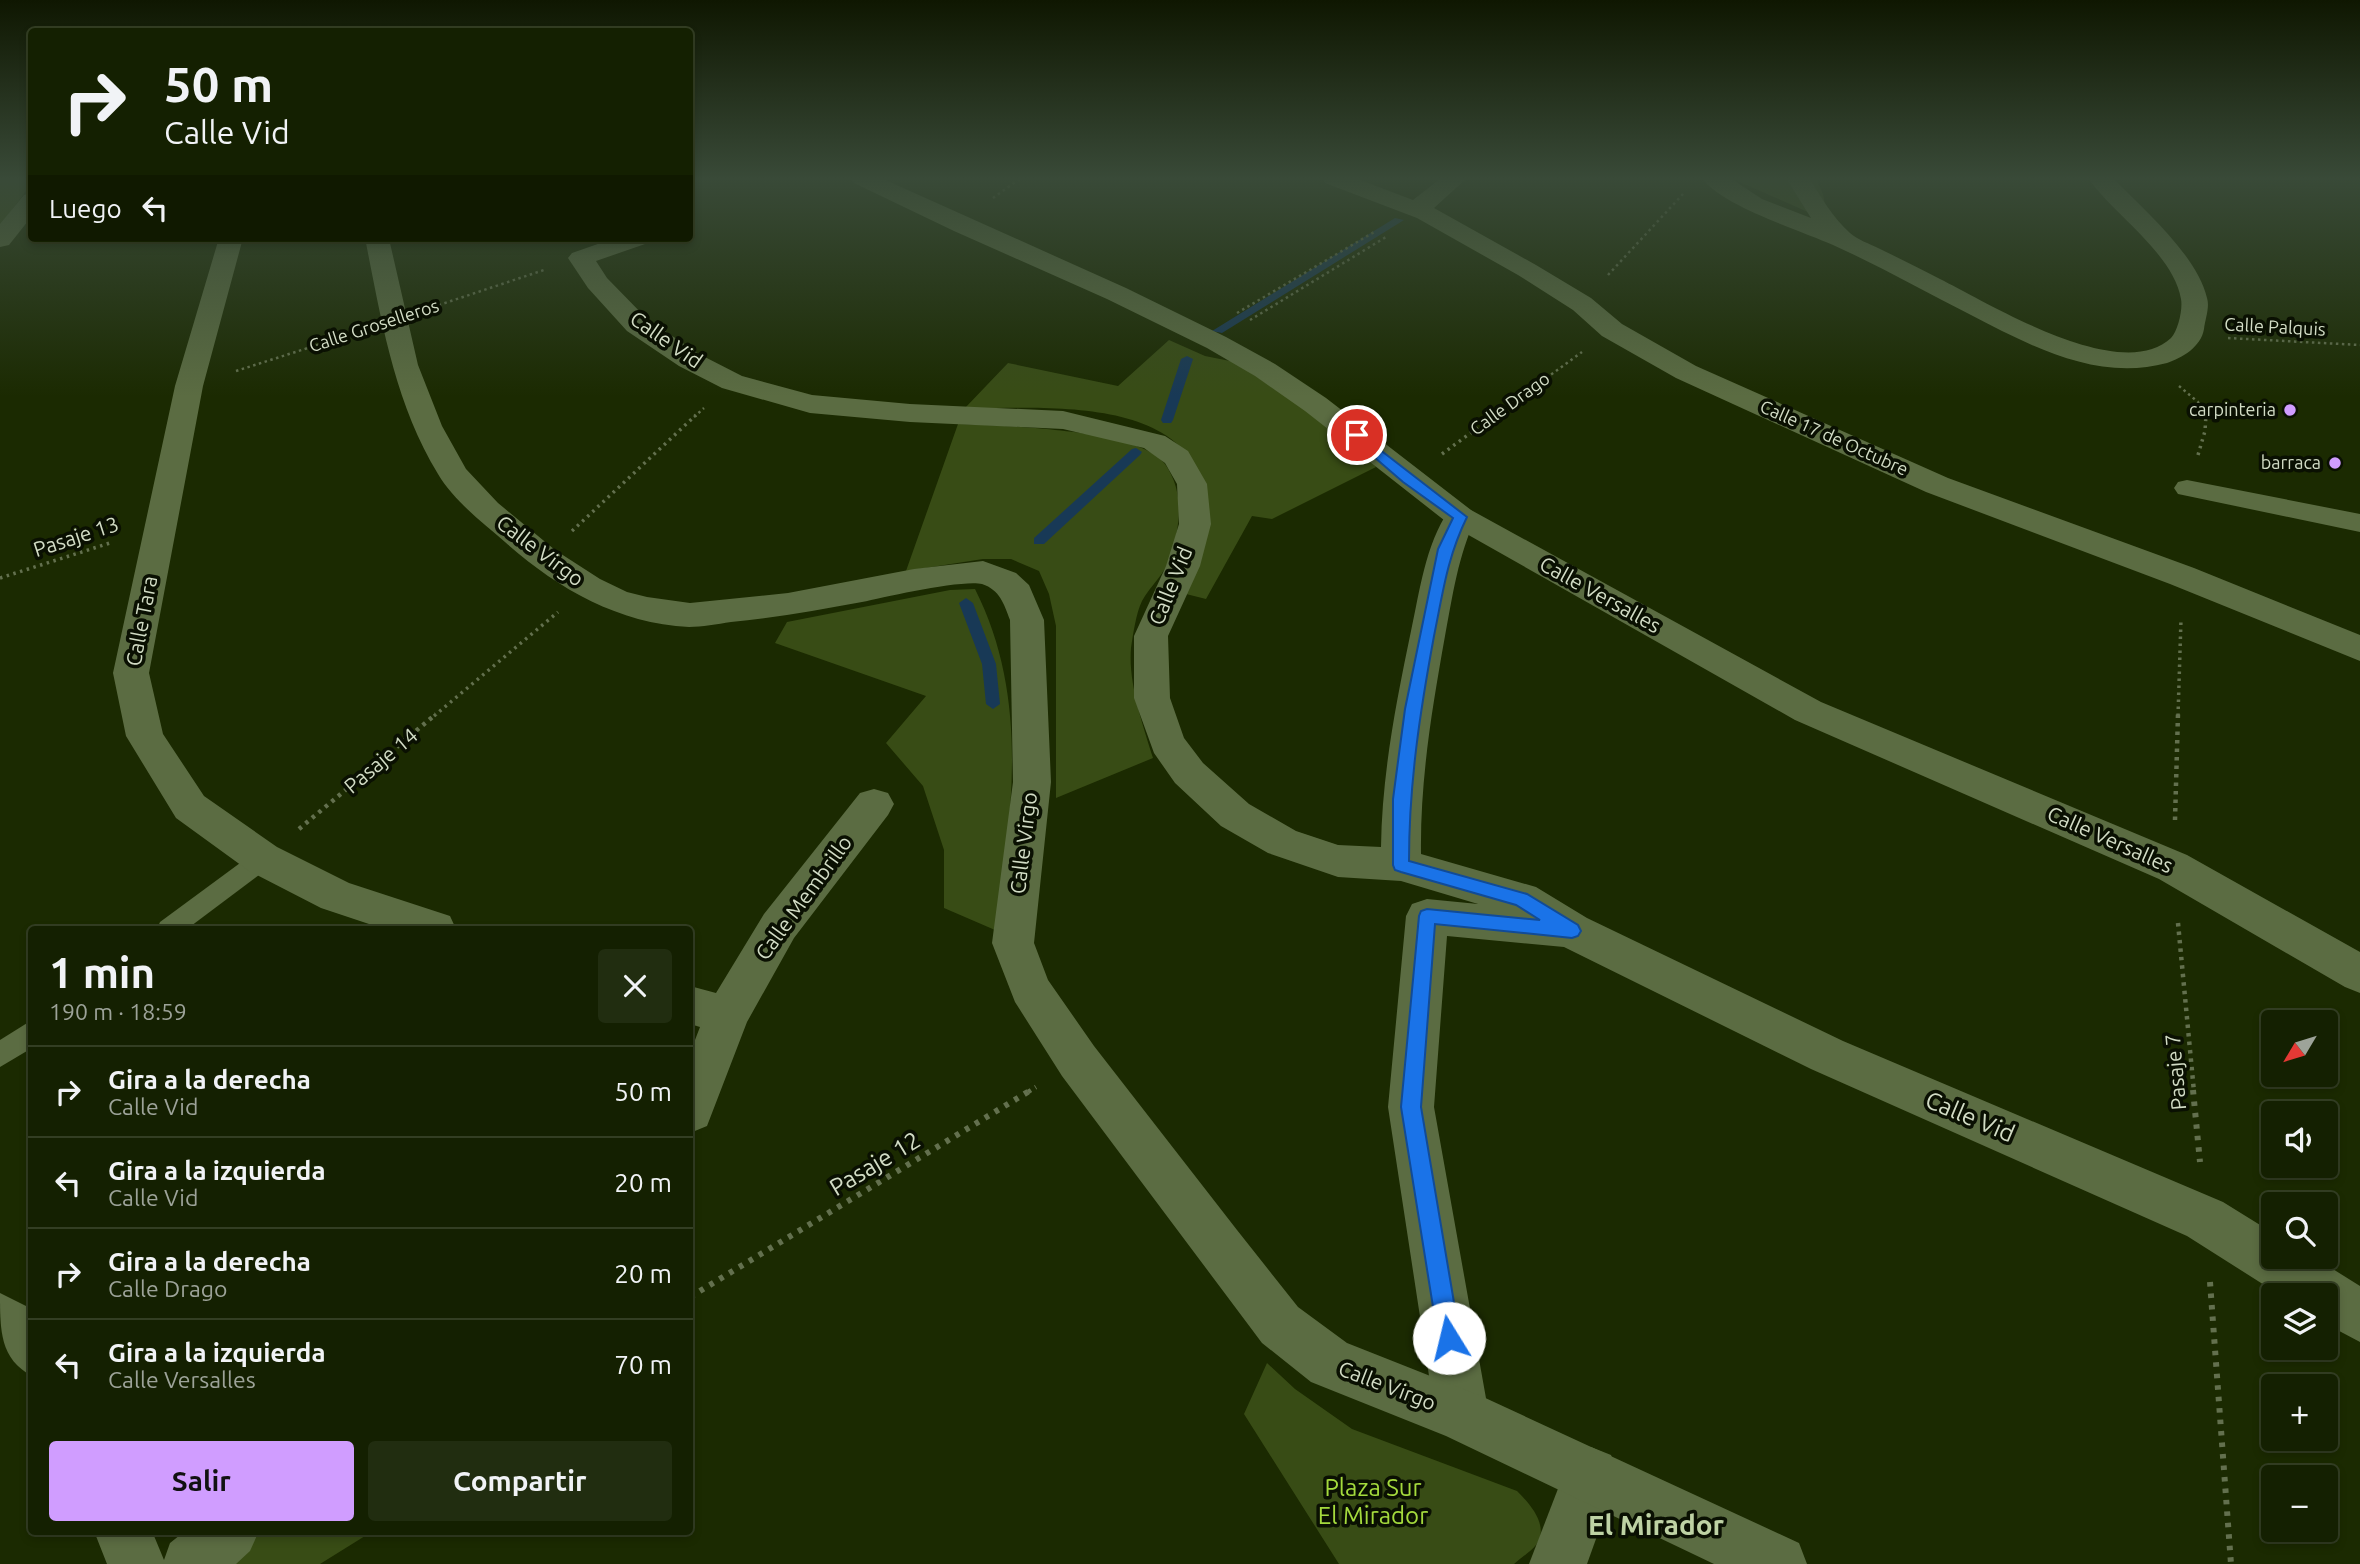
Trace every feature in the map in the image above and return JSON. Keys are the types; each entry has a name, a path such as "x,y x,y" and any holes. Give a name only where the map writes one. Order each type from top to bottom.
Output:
{"street":[{"name":"Calle Tara","path":"227,251 189,386 131,673 145,736 190,807 263,859 336,896 426,926"},
{"name":"Calle Virgo","path":"380,251 404,365 423,414 453,474 486,510 543,558 588,587 615,600 647,609 690,615 788,605 914,580 983,572 1004,581 1017,593 1027,620 1031,782 1013,943 1030,989 1078,1061 1219,1248 1280,1325 1330,1363 1462,1415 1778,1564"},
{"path":"580,258 601,251"},
{"name":"Calle Versalles","path":"1018,251 1207,339 1264,369 1328,411 1408,479 1460,517 1808,711 2173,867 2360,974"},
{"name":"Calle 17 de Octubre","path":"1491,251 1582,304 1612,330 1686,372 1937,485 2182,576 2360,649"},
{"path":"1865,251 2039,339 2080,354 2114,360 2146,360 2171,353 2189,336 2195,300 2183,271 2167,251"},
{"name":"Calle Vid","path":"580,258 597,283 637,325 689,360 732,382 810,404 910,413 1063,420 1154,442 1177,457 1192,484 1195,524 1183,566 1151,636 1152,698 1167,743 1189,773 1235,816 1282,842 1338,861 1401,865 1521,899 1572,931 1827,1055 2205,1219 2360,1316"},
{"path":"2187,488 2360,523"},
{"path":"1401,865 1401,799 1413,709 1444,549 1460,517"},
{"name":"Calle Membrillo","path":"693,1094 708,1010 779,926 874,804"},
{"name":"Calle Vid","path":"1462,1415 1411,1107 1427,916 1572,931"},
{"path":"0,1319 19,1331 28,1344"},
{"path":"1558,1564 1591,1475"},
{"path":"125,1535 136,1564"},
{"path":"191,1564 225,1535"}],"lane":[{"path":"173,926 263,859"},
{"path":"0,1055 28,1035"}],"path":[{"path":"1207,339 1344,251"},
{"path":"1207,339 1355,251"},
{"path":"1582,304 1630,251"},
{"name":"Calle Groselleros","path":"189,386 580,258"},
{"name":"Calle Drago","path":"1408,479 1612,330"},
{"name":"Calle Palquis","path":"2189,336 2360,345"},
{"path":"543,558 732,382"},
{"name":"Pasaje 13","path":"0,578 162,527"},
{"name":"Pasaje 7","path":"2182,576 2173,867 2205,1219 2231,1564"},
{"name":"Pasaje 14","path":"263,859 588,587"},
{"name":"Pasaje 12","path":"693,1295 1078,1061"}],"green space":[{"path":"1169,340 1205,356 1235,362 1357,445 1376,467 1272,519 1252,516 1206,599 1182,593 1189,457 1170,438 1145,425 1117,416 1086,411 1054,408 965,408 1008,363 1118,386"},
{"path":"958,424 1036,428 1100,436 1150,452 1165,464 1176,486 1179,509 1177,533 1169,562 1140,606 1131,648 1134,689 1153,758 1056,798 1056,626 1049,594 1039,571 1011,559 983,559 906,571"},
{"path":"975,589 992,630 1004,672 1010,714 1011,800 995,930 944,908 944,850 923,786 886,743 926,696 775,643 787,622 950,590"},
{"name":"Plaza Sur El Mirador","path":"1267,1363 1295,1389 1352,1429 1517,1491 1540,1523 1540,1538 1536,1545 1514,1564 1339,1564 1244,1414"},
{"path":"255,1535 367,1535 320,1564 220,1564"}],"waterway":[{"path":"1218,331 1348,251"},
{"path":"1167,420 1187,359"},
{"path":"1039,541 1136,452"},
{"path":"966,603 989,664 993,704"}],"place":[{"name":"carpinteria","path":"2290,410"},
{"name":"barraca","path":"2335,463"}],"district":[{"name":"El Mirador","path":"1656,1525"}],"route":[{"path":"1357,435 1408,479 1460,517 1444,549 1413,709 1401,799 1401,865 1521,899 1572,931 1427,916 1411,1107 1449,1338"}]}
